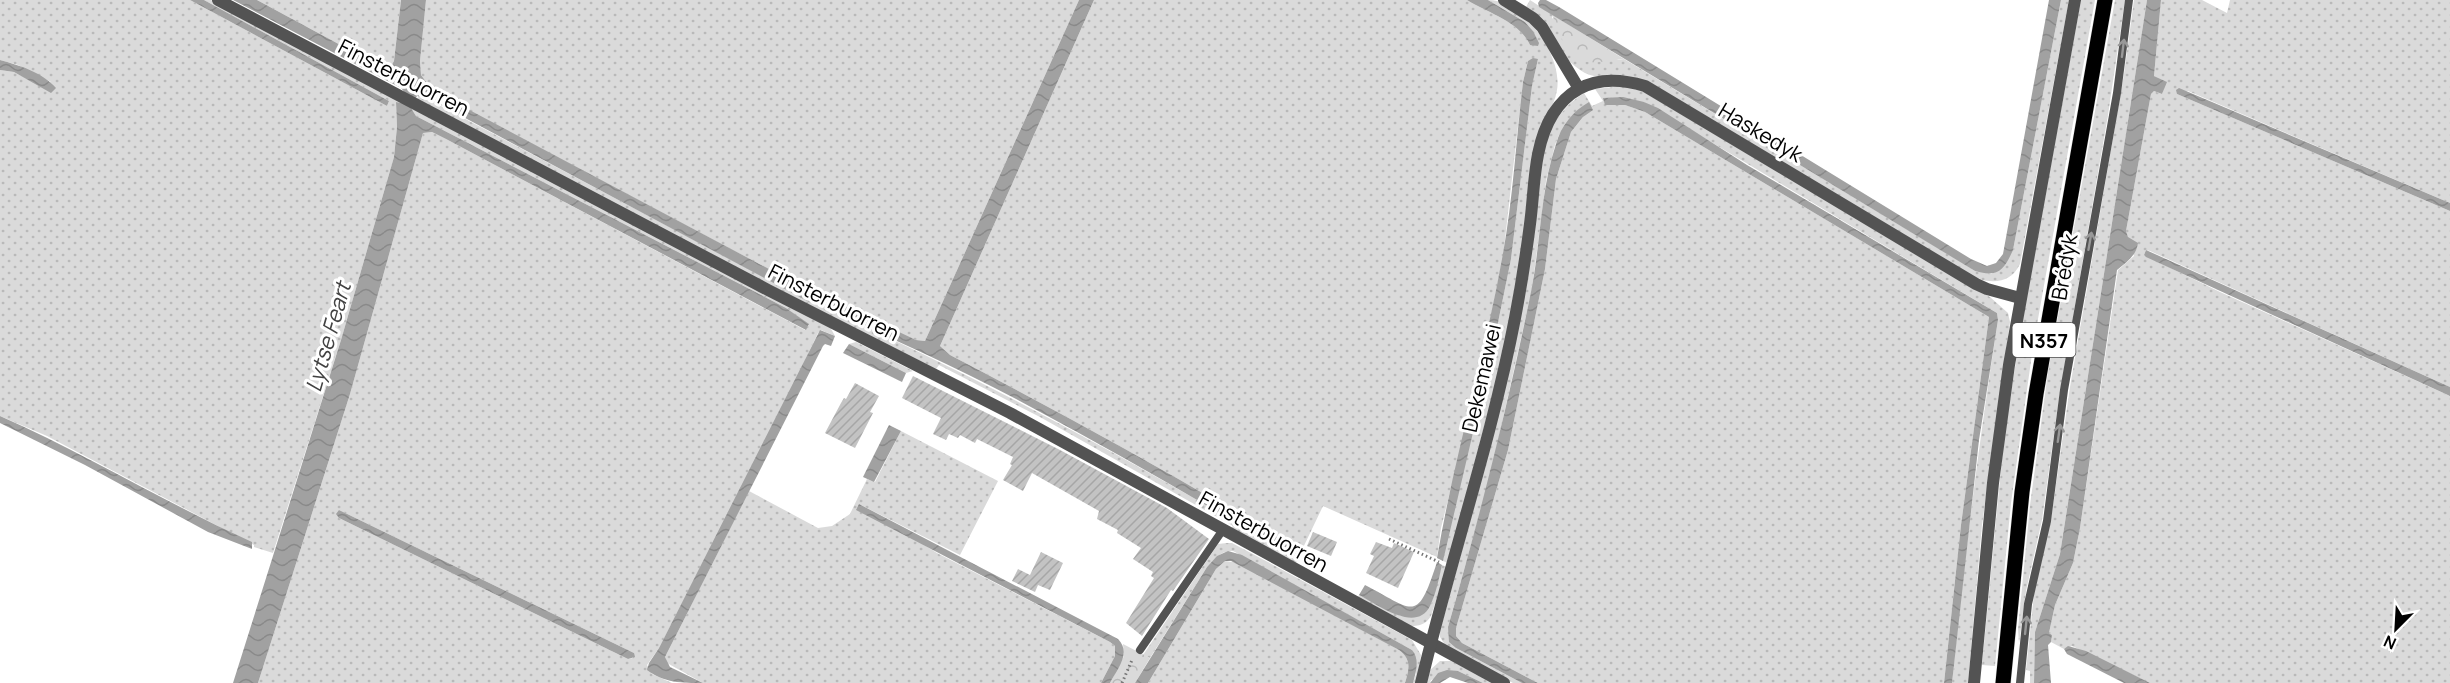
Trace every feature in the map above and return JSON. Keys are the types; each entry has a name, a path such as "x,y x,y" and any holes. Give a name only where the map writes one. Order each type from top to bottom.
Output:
{"main road":[{"name":"Brédyk","path":"2003,683 2022,492 2036,394 2105,0"}],"street":[{"name":"Finsterbuorren","path":"218,0 807,310 1010,413 1222,531 1504,683"},
{"path":"1504,0 1533,18 1542,27 1578,87"},
{"name":"Brédyk","path":"1974,683 1993,483 2020,298 2075,0"},
{"name":"Haskedyk","path":"1578,87 1604,81 1619,81 1645,86 1976,284 2020,298"},
{"name":"Dekemawei","path":"1421,683 1472,499 1506,360 1525,261 1542,136 1555,111 1578,87"}],"lane":[{"name":"Brédyk","path":"2020,683 2028,604 2047,521 2064,390 2117,93 2129,0"},
{"path":"1140,650 1222,531"}],"path":[{"path":"1389,539 1443,563"},
{"path":"1122,683 1135,653 1140,650"}],"green space":[{"path":"0,0 190,0 387,106 389,101 204,0 211,0 402,103 396,102 397,127 394,157 341,340 273,553 254,547 47,436 0,416 0,70 14,72 29,80 51,82 18,65 0,60"},
{"path":"257,0 401,0 394,61 390,68 372,62"},
{"path":"426,0 1079,0 925,341 916,340 824,308 946,365 1065,426 1298,559 1296,563 1230,530 1233,526 1040,417 939,365 936,369 878,341 415,100 430,87 421,75 420,61","holes":["443,97 816,294 811,302 439,105"]},
{"path":"1094,0 1467,0 1511,24 1519,30 1530,45 1533,31 1525,22 1488,0 1501,2 1527,19 1547,46 1554,61 1557,90 1535,145 1525,231 1502,359 1448,563 1443,561 1447,536 1493,347 1511,259 1532,86 1538,59 1528,61 1523,82 1503,257 1477,384 1441,528 1437,557 1323,506 1301,552 1127,450 950,355 940,346"},
{"path":"1530,0 1553,15 1552,18 1618,60 1624,59 1975,271 1992,274 2013,250 2061,0 2069,0 2020,264 2012,275 2001,280 1989,281 1975,278 1650,83 1628,77 1602,77 1585,73 1566,58 1548,37 1526,7"},
{"path":"2081,0 2095,0 2033,347 2011,503 1995,666 1982,665 2004,438 2021,329"},
{"path":"2115,0 2125,0 2108,115 2059,398 2042,520 2026,591 2019,643 2018,629 2030,505 2048,372"},
{"path":"2134,0 2147,0 2060,554 2035,632 2034,683 2030,683 2030,671 2026,670 2034,594 2052,513 2070,387 2124,74"},
{"path":"2161,0 2202,0 2227,13 2230,0 2450,0 2450,203 2188,91 2177,94 2450,211 2450,387 2150,251 2146,250 2144,255 2450,396 2450,683 2150,683 2072,646 2064,649 2051,642 2052,635 2049,633 2055,605 2073,563 2080,528 2118,270 2134,256 2126,231 2151,94 2154,91 2162,94 2166,82 2154,76"},
{"path":"1553,15 1624,59 1595,62 1580,60 1567,48"},
{"path":"1624,86 1642,91 1990,297 2008,313 2010,322 1982,525 1968,683 1952,683 1972,501 1998,320 1997,313 1644,102 1605,105 1625,105 1645,112 1989,317 1961,525 1944,683 1538,683 1462,643 1456,636 1456,628 1508,450 1545,269 1556,179 1571,132 1592,106 1603,101 1595,89"},
{"path":"1584,93 1592,106 1559,135 1555,145 1546,181 1532,289 1489,481 1448,627 1456,648 1522,683 1513,683 1447,648 1440,637 1440,631 1480,485 1545,141 1552,126 1577,98"},
{"path":"411,108 830,327 835,336 821,330 818,333 776,421 659,648 647,665 652,674 672,683 258,683 350,394 423,133 432,132 446,139 805,330 809,325 786,308 416,116","holes":["339,510 634,653 633,658 628,659 339,518"]},
{"path":"856,342 913,371 906,373 849,344"},
{"path":"901,431 998,481 960,555 859,504 937,553 1110,642 1115,646 1115,656 1101,683 703,683 667,663 665,657 749,491 818,528 832,526 850,514 867,479 875,482"},
{"path":"1232,543 1412,640 1421,655 1417,683 1413,683 1416,674 1412,650 1233,551 1221,554 1207,567 1150,658 1143,655 1218,544"},
{"path":"1225,561 1238,563 1399,650 1408,661 1405,683 1148,683 1216,569"},
{"path":"1442,565 1447,567 1431,616 1417,626 1411,626 1357,599 1359,595 1401,616 1431,604"},
{"path":"1123,644 1150,658 1135,683 1110,683 1124,656"},
{"path":"1440,661 1451,661 1494,683 1483,683 1458,671 1425,683 1428,672"}],"water":[{"path":"190,0 204,0 389,101 387,106"},
{"path":"233,0 257,0 372,62 390,68 394,61 401,0 426,0 420,61 421,75 430,87 424,98 417,96 411,108 416,116 786,308 809,324 806,330 446,139 432,132 423,133 350,394 258,683 233,683 341,340 394,157 397,127 396,102 402,103 406,94 401,88"},
{"path":"1079,0 1094,0 940,346 950,355 1215,500 1301,552 1298,559 1063,424 928,355 824,308 829,299 916,340 925,341"},
{"path":"1467,0 1488,0 1525,22 1533,31 1539,43 1538,46 1530,45 1519,30 1511,24"},
{"path":"1540,0 1546,0 1559,7 1971,259 1987,266 1996,263 2003,254 2049,0 2061,0 2010,257 1995,273 1975,271 1539,7"},
{"path":"2147,0 2161,0 2154,76 2167,82 2162,94 2154,91 2151,94 2126,231 2128,237 2138,243 2137,248 2117,270 2080,528 2073,563 2055,605 2049,633 2052,635 2048,645 2051,683 2034,683 2035,632 2060,554"},
{"path":"1533,58 1538,59 1532,86 1511,259 1443,561 1437,558 1502,259 1512,193 1523,82 1528,61"},
{"path":"0,60 38,74 56,88 51,93 14,72 0,70"},
{"path":"2179,88 2450,203 2450,211 2177,94 2176,90"},
{"path":"443,96 816,294 811,303 439,104"},
{"path":"1623,97 1658,108 1747,165 1997,313 1998,320 1979,440 1952,683 1944,683 1961,525 1989,317 1645,112 1625,105 1605,105 1603,98"},
{"path":"1589,102 1593,110 1583,117 1571,132 1556,179 1545,269 1508,450 1456,628 1456,636 1462,643 1538,683 1522,683 1456,648 1449,642 1448,627 1513,376 1534,273 1551,162 1564,125"},
{"path":"2146,250 2450,387 2450,396 2146,257 2144,255"},
{"path":"820,330 835,336 831,346 825,344 823,346 665,657 670,667 703,683 660,678 647,670 649,663 659,648"},
{"path":"849,344 906,373 902,382 843,353"},
{"path":"0,416 252,542 252,549 208,532 85,465 0,423"},
{"path":"889,425 901,431 874,482 863,477"},
{"path":"859,504 1118,639 1124,650 1122,661 1110,683 1101,683 1115,656 1115,646 1110,642 856,510"},
{"path":"339,510 634,653 635,657 628,659 339,518 336,514"},
{"path":"1228,551 1242,555 1412,650 1417,661 1413,683 1405,683 1408,661 1399,650 1231,561 1225,561 1216,569 1148,683 1135,683 1207,567 1217,556"},
{"path":"1437,562 1442,565 1437,586 1430,606 1424,614 1406,617 1386,610 1359,595 1365,585 1395,601 1412,606 1419,603 1424,595"},
{"path":"2068,646 2086,651 2150,683 2124,683 2067,654 2064,649"},
{"path":"1447,670 1458,671 1483,683 1468,683 1450,677 1440,683 1430,683 1438,673"}],"building":[{"path":"913,376 1060,450 1167,508 1209,539 1173,591 1171,590 1142,636 1126,623 1154,578 1151,576 1153,572 1133,559 1141,548 1117,533 1118,530 1097,519 1099,511 1032,473 1023,491 1003,480 1012,465 1010,464 1013,457 977,439 975,443 960,435 958,438 949,434 946,440 933,434 941,418 902,398"},
{"path":"855,383 879,396 855,448 825,433"},
{"path":"1313,532 1337,542 1331,556 1307,546"},
{"path":"1376,542 1392,548 1394,543 1414,552 1398,588 1366,573 1374,556 1370,554"},
{"path":"1041,552 1063,563 1050,590 1038,585 1035,592 1012,581 1018,569 1030,575"}],"water label":[{"name":"Lytse Feart","path":"328,337"}]}
